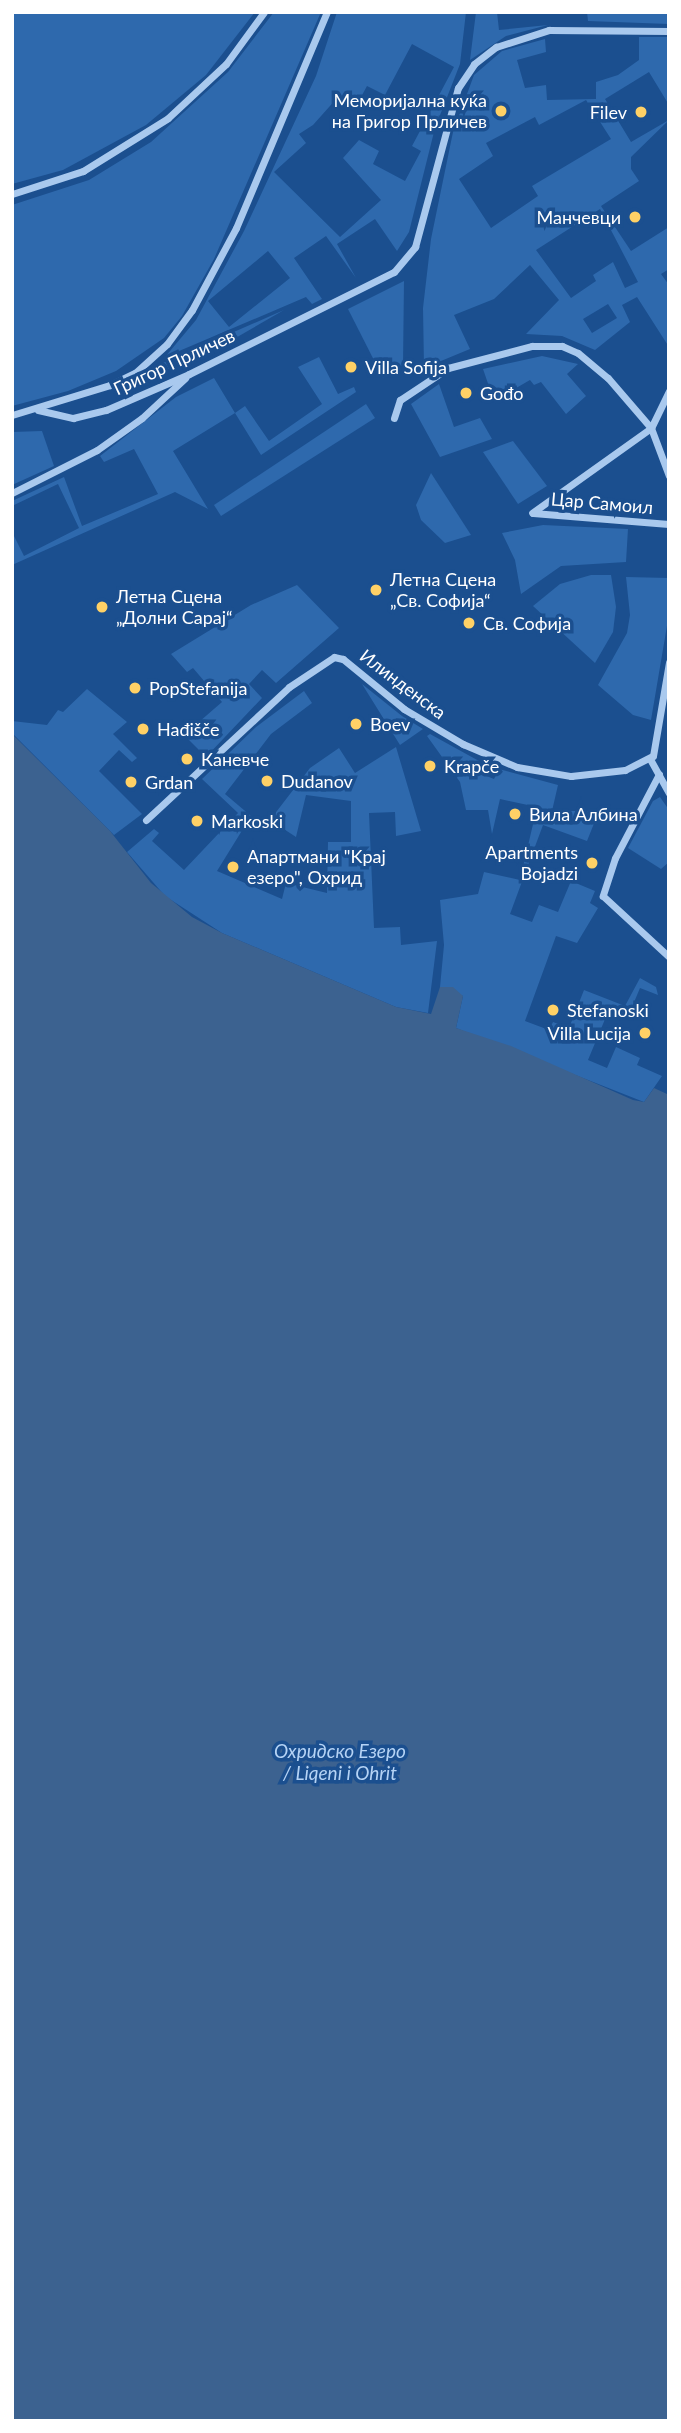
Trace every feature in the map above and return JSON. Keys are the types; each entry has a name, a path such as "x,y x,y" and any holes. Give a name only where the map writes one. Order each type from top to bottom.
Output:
{"street":[{"path":"12,194 83,171 168,118 221,70 264,12"},
{"name":"Григор Прличев","path":"38,410 135,373 158,355 183,324 236,228 327,12"},
{"name":"Григор Прличев","path":"38,410 65,417 87,416 189,374 382,280 402,265 420,230 458,88 491,50 520,36 549,30 669,31"},
{"path":"394,418 400,400 448,368 504,351 549,345 572,350 592,363 651,428 669,476"},
{"path":"12,493 97,450 142,418 189,374"},
{"path":"651,428 669,391"},
{"path":"12,415 38,410"},
{"name":"Цар Самоил","path":"651,428 532,513 669,524"},
{"name":"Илинденска","path":"146,820 279,695 334,657 343,659 432,727 517,767 582,776 625,770 650,759"},
{"path":"669,662 659,736 650,759 669,793"},
{"path":"659,774 615,858 603,896 649,934 669,957"}],"shaded area":[{"path":"12,12 255,12 206,75 146,125 63,170 12,184"},
{"path":"274,12 321,12 214,259 182,316 164,338 116,371 68,391 12,406 12,205 89,180 151,142 228,72"},
{"path":"337,12 466,12 460,64 435,128 409,232 397,251 375,219 337,244 356,278 326,236 294,258 322,299 312,304 306,297 165,357 196,320 244,231 316,76","holes":["412,44 454,67 412,146 421,151 405,181 373,164 379,151 359,140 343,158 381,200 340,237 274,172 306,143 299,134 313,125 338,97 354,110 367,86 385,95","268,251 290,278 229,327 208,301"]},
{"path":"476,12 497,12 499,30 548,25 506,36 470,60"},
{"path":"587,12 669,12 669,24 588,21"},
{"path":"639,37 669,37 669,105 649,72 605,99 631,142 669,120 631,157 631,169 639,181 601,206 631,251 669,227 669,269 661,274 669,285 669,347 637,297 622,305 630,322 595,350 562,336 526,334 559,300 530,265 494,299 454,315 470,349 424,368 423,308 431,239 453,132 474,75 502,51 545,39 546,52 517,60 525,88 546,85 547,100 596,99 596,82 618,75 639,60","holes":["586,100 611,139 532,186 538,196 491,228 459,179 493,156 486,143 535,117 539,125","600,209 638,282 625,288 613,262 593,275 596,281 571,298 536,250","608,304 617,318 592,333 583,319"]},
{"path":"404,281 403,365 383,378 348,309"},
{"path":"284,310 232,340 153,376 163,363"},
{"path":"542,356 578,364 567,374 586,396 566,414 541,382 534,385 530,380 494,401 483,369"},
{"path":"319,357 338,394 354,387 356,392 261,455 235,413 245,406 269,441 322,404 298,367"},
{"path":"214,378 235,413 173,451 208,509 175,492 12,565 12,532 24,556 79,528 58,484 12,506 12,501 64,477 82,526 158,494 134,449 104,462 100,456 176,397"},
{"path":"439,384 454,427 480,418 492,439 440,457 411,404"},
{"path":"366,404 375,418 221,516 214,505"},
{"path":"42,431 54,466 12,485 12,432"},
{"path":"513,441 547,486 518,504 483,452"},
{"path":"431,473 471,535 445,543 421,520 416,505"},
{"path":"543,525 628,529 626,562 561,566 521,594 515,560 502,533"},
{"path":"591,575 611,575 616,607 613,632 595,663 533,606 560,584"},
{"path":"626,577 669,578 669,614 651,720 633,715 598,685 627,633 630,615"},
{"path":"297,585 339,628 276,683 262,670 249,684 262,698 206,757 184,735 222,702 193,668 187,672 171,654 251,605"},
{"path":"362,684 402,716 423,729 400,745"},
{"path":"87,689 127,722 113,734 137,758 132,762 119,750 99,771 142,814 114,835 12,733 12,721 47,725 58,710 63,712"},
{"path":"304,691 312,703 271,734 225,794 251,816 217,871 282,899 286,883 327,893 328,842 351,842 351,801 306,795 296,837 270,820 310,768 339,748 355,773 396,747 421,831 396,836 395,812 369,813 374,928 400,927 401,945 437,941 428,1013 396,1007 222,933 165,896 127,852 154,829 159,833 152,841 184,870 238,813 202,779 256,727"},
{"path":"430,734 479,761 474,771 494,779 499,769 558,785 552,811 599,811 587,841 543,825 510,914 532,922 539,905 558,912 571,881 595,891 590,903 598,908 577,943 556,936 525,1021 549,1030 553,1022 569,1028 584,990 625,1006 640,978 656,987 658,995 640,988 627,1019 608,1012 588,1060 607,1068 616,1047 640,1058 637,1065 662,1076 644,1102 456,1028 463,996 440,987 444,945 440,900 478,894 484,872 520,880 537,807 500,799 492,834 488,810 466,810 460,782 427,736"},
{"path":"660,797 669,810 669,862 661,869 628,848 653,801"}],"water":[{"name":"Охридско Езеро / Liqeni i Ohrit","path":"12,734 110,831 151,883 192,917 222,933 396,1007 431,1014 440,987 453,987 463,996 456,1028 511,1046 633,1100 644,1102 654,1088 667,1094 669,1090 669,2421 12,2421"}],"place":[{"name":"Меморијална куќа на Григор Прличев","path":"501,111"},
{"name":"Filev","path":"641,112"},
{"name":"Манчевци","path":"635,217"},
{"name":"Villa Sofija","path":"351,367"},
{"name":"Gođo","path":"466,393"},
{"name":"Летна Сцена „Св. Софија“","path":"376,590"},
{"name":"Летна Сцена „Долни Сарај“","path":"102,607"},
{"name":"Св. Софија","path":"469,623"},
{"name":"PopStefanija","path":"135,688"},
{"name":"Boev","path":"356,724"},
{"name":"Hađišče","path":"143,729"},
{"name":"Каневче","path":"187,759"},
{"name":"Krapče","path":"430,766"},
{"name":"Dudanov","path":"267,781"},
{"name":"Grdan","path":"131,782"},
{"name":"Вила Албина","path":"515,814"},
{"name":"Markoski","path":"197,821"},
{"name":"Apartments Bojadzi","path":"592,863"},
{"name":"Апартмани \"Kрај eзеро\", Охрид","path":"233,867"},
{"name":"Stefanoski","path":"553,1010"},
{"name":"Villa Lucija","path":"645,1033"}]}
